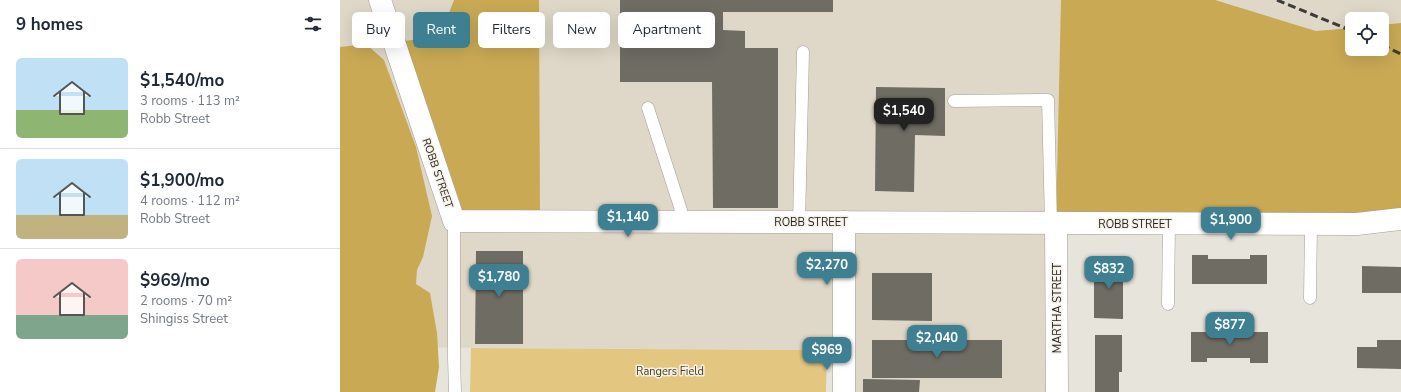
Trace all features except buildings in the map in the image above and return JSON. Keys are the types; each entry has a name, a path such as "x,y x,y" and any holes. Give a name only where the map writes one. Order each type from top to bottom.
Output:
{"street":[{"name":"ROBB STREET","path":"380,0 454,221 1357,224 1401,218"},
{"path":"844,222 844,392"},
{"name":"MARTHA STREET","path":"1054,223 1057,392"}],"lane":[{"path":"799,222 803,52"},
{"path":"954,101 1048,100 1054,223"},
{"path":"648,108 682,210 679,222"},
{"path":"454,221 455,392"},
{"path":"1168,304 1169,224"},
{"path":"1310,298 1311,224"}],"shaded area":[{"path":"340,0 1401,0 1401,219 1056,223 1057,392 844,392 844,350 340,347"},
{"path":"454,0 539,0 539,12 478,12 478,48 539,48 540,219 456,218 399,48 405,48 405,41 413,40 413,48 470,48 470,12 449,12"},
{"path":"1061,0 1215,0 1316,31 1345,29 1345,56 1389,56 1389,24 1401,23 1401,218 1056,222"},
{"path":"352,46 352,48 370,48 384,60 416,147 432,216 423,257 417,270 416,284 430,293 437,333 439,367 435,392 340,392 340,47"}],"green space":[{"name":"Rangers Field","path":"471,348 827,350 826,392 470,392"}],"railway":[{"path":"1277,0 1345,28"},
{"path":"1389,48 1401,54"}]}
